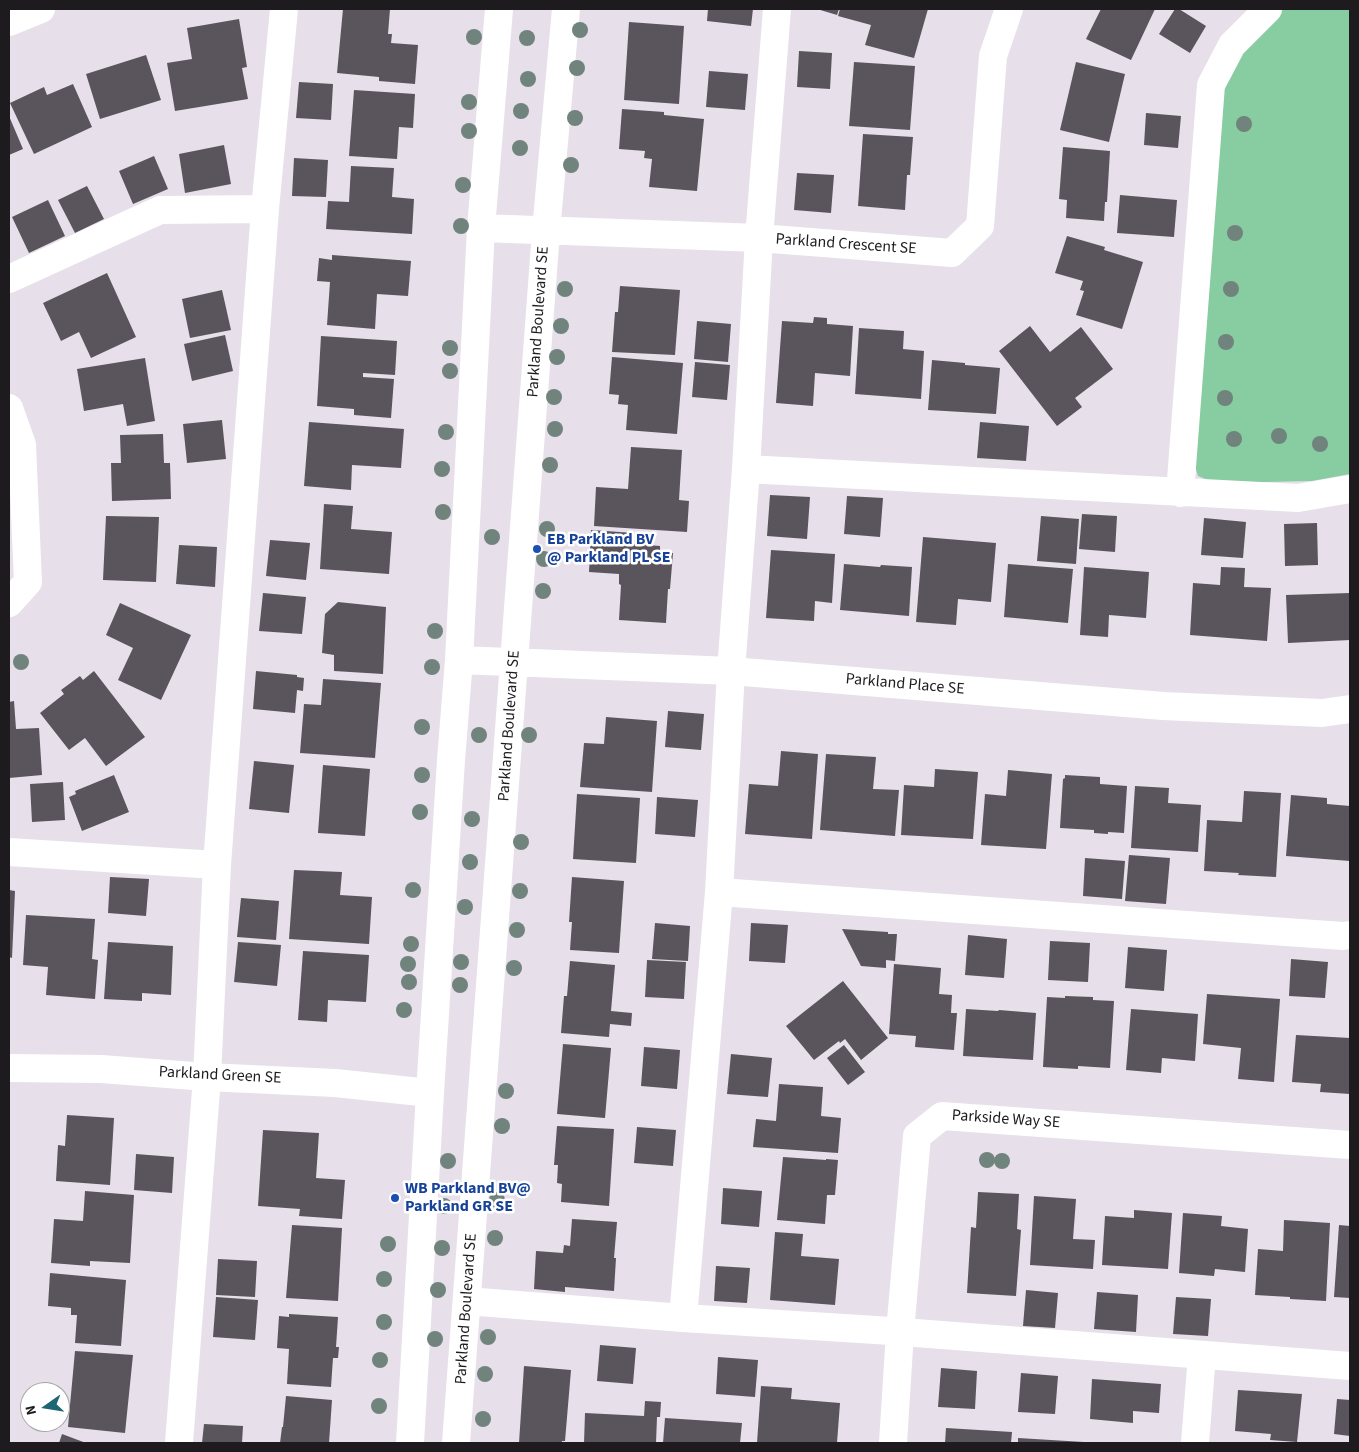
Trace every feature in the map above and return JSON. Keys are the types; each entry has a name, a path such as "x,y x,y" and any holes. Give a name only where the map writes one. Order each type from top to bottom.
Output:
{"street":[{"path":"9,22 41,9"},
{"path":"179,1443 207,1077 217,865 265,208 284,9"},
{"path":"410,1443 430,1093 459,660 480,228 500,9"},
{"name":"Parkland Boulevard SE","path":"456,1443 546,230 566,9"},
{"path":"683,1318 719,892 731,671 746,468 759,238 777,9"},
{"name":"Parkland Crescent SE","path":"480,228 759,238 952,253 980,226 993,56 1010,9"},
{"path":"1180,493 1211,85 1232,45 1268,9"},
{"path":"9,279 160,210 265,208"},
{"path":"9,408 22,445 28,582 9,603"},
{"path":"746,468 1298,498 1350,489"},
{"name":"Parkland Place SE","path":"459,660 731,671 1163,706 1322,713 1350,709"},
{"path":"9,852 217,865"},
{"path":"719,892 1350,935"},
{"name":"Parkland Green SE","path":"9,1068 101,1069 207,1077 335,1082 430,1093"},
{"name":"Parkside Way SE","path":"893,1443 900,1332 917,1136 942,1116 1350,1145"},
{"path":"467,1301 1350,1366"},
{"path":"1194,1443 1202,1355"}],"green space":[{"path":"1281,9 1350,9 1350,474 1312,481 1216,483 1198,476 1193,460 1219,98 1241,49"}],"building":[{"path":"343,9 390,9 388,34 392,34 391,43 418,45 415,84 379,81 379,77 337,73"},
{"path":"708,9 753,9 751,26 707,21"},
{"path":"817,9 839,9 837,15"},
{"path":"840,9 928,9 914,58 865,45 871,25 838,16"},
{"path":"1101,9 1155,9 1131,60 1086,39"},
{"path":"1175,9 1179,9 1206,26 1190,53 1159,34"},
{"path":"239,19 247,67 242,68 248,99 175,111 167,63 192,59 187,28"},
{"path":"629,22 684,26 679,104 624,100"},
{"path":"799,51 832,53 830,89 797,87"},
{"path":"146,55 161,100 100,119 86,74"},
{"path":"854,62 915,66 910,130 849,126"},
{"path":"1076,62 1125,74 1109,142 1060,130"},
{"path":"709,71 748,74 745,110 706,107"},
{"path":"299,82 333,84 331,120 296,118"},
{"path":"73,84 92,127 34,154 10,103 44,87 47,95"},
{"path":"354,90 415,94 413,128 399,127 397,159 349,156"},
{"path":"622,109 664,112 664,115 704,119 697,191 649,187 652,159 644,158 645,151 619,149"},
{"path":"1146,113 1181,116 1178,148 1144,145"},
{"path":"9,116 23,149 9,155"},
{"path":"863,134 913,137 910,175 907,175 905,210 858,206"},
{"path":"224,145 231,184 185,193 179,154"},
{"path":"1063,147 1110,151 1104,221 1066,218 1067,200 1059,199"},
{"path":"154,156 168,189 133,204 119,171"},
{"path":"294,158 328,160 326,197 292,196"},
{"path":"351,166 394,168 392,197 414,199 412,234 326,229 328,201 349,202"},
{"path":"797,173 834,175 831,213 794,210"},
{"path":"87,186 104,219 75,233 58,200"},
{"path":"1120,195 1177,200 1174,237 1117,233"},
{"path":"48,200 65,236 29,253 12,217"},
{"path":"1067,236 1105,247 1104,250 1143,262 1122,329 1076,315 1084,291 1080,290 1083,281 1055,273"},
{"path":"332,255 411,261 408,296 377,294 375,329 327,325 330,282 317,281 319,258 332,260"},
{"path":"107,273 136,337 91,358 79,332 61,341 43,303"},
{"path":"620,286 680,290 675,355 612,352 615,312 618,312"},
{"path":"222,290 231,330 190,338 182,299"},
{"path":"814,317 827,318 827,324 853,326 850,376 815,373 813,406 776,403 782,321 813,323"},
{"path":"697,321 731,324 728,362 694,359"},
{"path":"1030,326 1050,352 1081,327 1113,369 1075,398 1082,407 1057,426 999,351"},
{"path":"859,328 904,331 903,349 924,351 921,399 855,394"},
{"path":"225,335 233,371 192,381 184,344"},
{"path":"321,336 397,341 395,375 363,373 363,377 394,379 391,418 354,415 354,409 317,406"},
{"path":"612,357 683,363 677,434 626,430 628,405 618,404 619,395 609,394"},
{"path":"145,358 155,421 127,426 123,404 84,411 77,369"},
{"path":"932,360 1000,368 996,414 928,410"},
{"path":"695,362 730,365 727,400 692,397"},
{"path":"222,420 226,459 187,463 183,424"},
{"path":"309,422 404,429 401,468 352,465 351,490 304,486"},
{"path":"980,422 1029,426 1026,461 977,458"},
{"path":"163,434 164,463 170,463 171,499 112,501 111,463 121,463 120,435"},
{"path":"631,447 682,450 679,500 689,501 687,532 594,526 596,487 628,489"},
{"path":"770,495 810,497 807,539 767,536"},
{"path":"847,496 883,498 880,537 844,534"},
{"path":"324,504 353,506 351,529 392,532 389,574 320,569"},
{"path":"1082,514 1117,516 1115,552 1079,549"},
{"path":"106,516 159,517 156,582 103,580"},
{"path":"1041,516 1079,519 1076,564 1037,561"},
{"path":"1204,518 1246,522 1243,558 1201,555"},
{"path":"1317,523 1318,565 1285,566 1284,524"},
{"path":"591,530 634,533 633,544 660,546 660,552 673,553 666,623 619,620 621,585 619,584 619,574 589,572"},
{"path":"923,537 996,543 991,602 958,599 956,625 916,622"},
{"path":"270,540 310,543 306,580 266,576"},
{"path":"179,545 217,547 215,587 176,584"},
{"path":"771,550 835,554 832,603 815,601 814,621 766,618"},
{"path":"844,564 912,567 909,616 840,610"},
{"path":"1008,564 1073,569 1068,623 1004,617"},
{"path":"1084,567 1149,572 1146,618 1109,615 1108,637 1080,635"},
{"path":"1221,567 1245,568 1244,587 1271,588 1267,641 1190,635 1193,583 1220,585"},
{"path":"263,593 306,597 302,634 259,631"},
{"path":"1350,593 1350,640 1288,643 1286,595"},
{"path":"338,602 386,607 383,674 334,671 334,655 322,653 325,614"},
{"path":"120,603 191,635 161,700 118,680 133,648 106,635"},
{"path":"94,671 145,737 106,766 85,738 69,750 40,713 64,694 61,690 80,676 83,680"},
{"path":"256,671 297,675 297,677 304,678 303,691 297,690 295,713 253,709"},
{"path":"323,679 381,683 375,758 300,753 304,704 321,705"},
{"path":"14,701 16,729 39,728 42,775 9,778 9,702"},
{"path":"668,711 704,714 701,750 665,747"},
{"path":"606,717 657,721 652,792 580,787 584,743 604,744"},
{"path":"781,751 818,754 812,839 745,834 749,784 778,786"},
{"path":"826,754 876,757 873,789 899,790 895,836 820,830"},
{"path":"254,761 294,765 289,813 249,809"},
{"path":"323,765 370,769 365,836 318,833"},
{"path":"935,769 978,772 973,839 901,835 904,785 934,787"},
{"path":"1008,770 1052,774 1046,849 981,845 985,794 1006,796"},
{"path":"114,775 129,812 82,831 69,797 76,794 75,791"},
{"path":"1065,775 1100,777 1100,784 1127,786 1124,833 1094,833 1094,830 1060,828 1063,779"},
{"path":"63,782 65,820 32,822 30,784"},
{"path":"1135,786 1169,788 1168,803 1201,805 1198,852 1131,848"},
{"path":"1244,791 1281,793 1276,877 1204,871 1207,820 1242,822"},
{"path":"577,794 640,798 636,863 573,859"},
{"path":"1291,795 1327,798 1327,804 1350,806 1350,861 1286,856"},
{"path":"657,797 698,800 695,837 655,834"},
{"path":"1129,855 1170,858 1166,904 1125,901"},
{"path":"1085,858 1125,861 1122,899 1083,896"},
{"path":"294,870 342,872 340,895 372,897 369,944 289,939"},
{"path":"110,877 149,879 146,916 108,913"},
{"path":"572,877 624,881 619,953 570,950 572,922 569,922"},
{"path":"9,890 15,891 12,958 9,957"},
{"path":"241,898 279,901 276,940 237,937"},
{"path":"26,915 95,919 92,959 98,960 95,999 46,995 48,967 23,965"},
{"path":"655,923 690,926 688,961 652,959"},
{"path":"751,923 788,925 785,963 749,961"},
{"path":"842,929 897,934 895,961 886,960 886,968 861,966"},
{"path":"968,935 1007,939 1004,978 965,975"},
{"path":"1050,941 1090,943 1088,982 1048,980"},
{"path":"108,942 173,946 171,995 142,993 142,1001 104,999"},
{"path":"238,942 281,945 277,986 234,982"},
{"path":"1128,947 1167,950 1164,991 1125,988"},
{"path":"303,951 369,955 366,1002 328,1000 327,1022 298,1020"},
{"path":"1291,959 1328,962 1325,998 1289,996"},
{"path":"647,960 686,962 684,999 645,997"},
{"path":"570,961 615,965 611,1011 632,1013 631,1026 610,1024 609,1037 561,1033 564,996 567,996"},
{"path":"894,964 941,968 939,994 952,995 951,1013 957,1013 954,1050 915,1047 916,1036 889,1034"},
{"path":"843,981 888,1038 861,1060 845,1039 840,1043 839,1041 814,1060 786,1026"},
{"path":"1207,994 1280,999 1274,1082 1238,1079 1241,1048 1203,1044"},
{"path":"1065,996 1093,997 1093,1000 1114,1001 1110,1068 1078,1066 1078,1069 1043,1067 1047,997 1065,998"},
{"path":"966,1009 1036,1013 1033,1060 963,1056"},
{"path":"1131,1009 1198,1014 1195,1061 1162,1058 1161,1073 1126,1070"},
{"path":"1296,1035 1350,1038 1350,1094 1320,1092 1321,1084 1292,1082"},
{"path":"563,1044 611,1048 605,1118 557,1114"},
{"path":"844,1045 865,1072 848,1085 827,1058"},
{"path":"644,1047 680,1050 677,1089 641,1086"},
{"path":"731,1054 772,1058 768,1097 727,1094"},
{"path":"779,1084 823,1087 821,1116 841,1118 838,1153 753,1147 756,1119 776,1121"},
{"path":"67,1115 114,1118 110,1185 56,1181 58,1145 65,1146"},
{"path":"557,1126 614,1129 609,1206 561,1202 562,1184 557,1183 558,1165 554,1165"},
{"path":"637,1127 676,1130 673,1166 634,1163"},
{"path":"263,1130 319,1133 316,1178 345,1180 342,1219 299,1216 300,1209 258,1206"},
{"path":"136,1154 174,1157 172,1193 134,1190"},
{"path":"783,1157 838,1160 835,1195 827,1195 825,1224 777,1220"},
{"path":"723,1188 762,1191 759,1227 721,1224"},
{"path":"85,1191 134,1195 130,1263 90,1261 90,1266 51,1263 54,1219 83,1221"},
{"path":"978,1192 1019,1194 1017,1229 1021,1230 1016,1296 967,1293 971,1227 976,1228"},
{"path":"1034,1196 1076,1199 1073,1239 1095,1240 1093,1269 1030,1265"},
{"path":"1134,1210 1172,1213 1168,1269 1102,1265 1105,1216 1134,1218"},
{"path":"1183,1213 1222,1216 1221,1226 1248,1229 1245,1272 1215,1269 1214,1276 1179,1273"},
{"path":"572,1219 617,1222 614,1291 565,1287 565,1292 534,1289 536,1251 563,1253 564,1245 570,1246"},
{"path":"1284,1220 1330,1223 1326,1301 1255,1295 1258,1249 1283,1251"},
{"path":"292,1225 342,1228 338,1301 286,1298"},
{"path":"1339,1225 1350,1226 1350,1298 1334,1297"},
{"path":"775,1232 803,1234 801,1256 839,1259 835,1305 770,1300"},
{"path":"218,1259 257,1261 255,1297 216,1295"},
{"path":"716,1266 750,1268 747,1303 714,1301"},
{"path":"50,1273 126,1280 121,1346 75,1343 77,1315 71,1315 71,1308 48,1306"},
{"path":"1026,1290 1058,1293 1055,1328 1023,1326"},
{"path":"1097,1292 1138,1295 1136,1332 1094,1329"},
{"path":"216,1297 258,1300 255,1340 213,1337"},
{"path":"1176,1297 1211,1299 1208,1336 1173,1334"},
{"path":"289,1314 338,1317 336,1347 339,1347 338,1358 333,1358 331,1387 287,1384 289,1349 277,1348 279,1316 289,1317"},
{"path":"600,1345 636,1348 633,1384 597,1381"},
{"path":"75,1351 133,1355 125,1433 70,1427"},
{"path":"718,1357 758,1360 755,1397 716,1394"},
{"path":"524,1366 571,1370 565,1441 562,1441 562,1443 519,1443"},
{"path":"941,1368 977,1371 975,1409 938,1407"},
{"path":"1021,1373 1058,1376 1055,1414 1018,1412"},
{"path":"1092,1379 1161,1384 1159,1413 1133,1411 1133,1423 1090,1419"},
{"path":"761,1386 792,1388 791,1399 840,1403 837,1443 757,1443"},
{"path":"1238,1390 1302,1394 1297,1442 1270,1440 1271,1434 1235,1431"},
{"path":"286,1396 332,1400 329,1443 280,1443"},
{"path":"1337,1399 1350,1400 1350,1436 1334,1434"},
{"path":"645,1401 661,1402 660,1417 657,1417 656,1443 584,1443 585,1413 644,1416"},
{"path":"665,1418 742,1423 740,1443 663,1443"},
{"path":"204,1424 243,1426 242,1443 202,1443"},
{"path":"946,1428 1012,1432 1011,1443 945,1443"},
{"path":"62,1434 86,1443 59,1443"},
{"path":"1018,1438 1084,1442 1084,1443 1018,1443"}],"place":[{"name":"EB Parkland BV @ Parkland PL SE","path":"537,549"},
{"name":"WB Parkland BV@ Parkland GR SE","path":"395,1198"}]}
